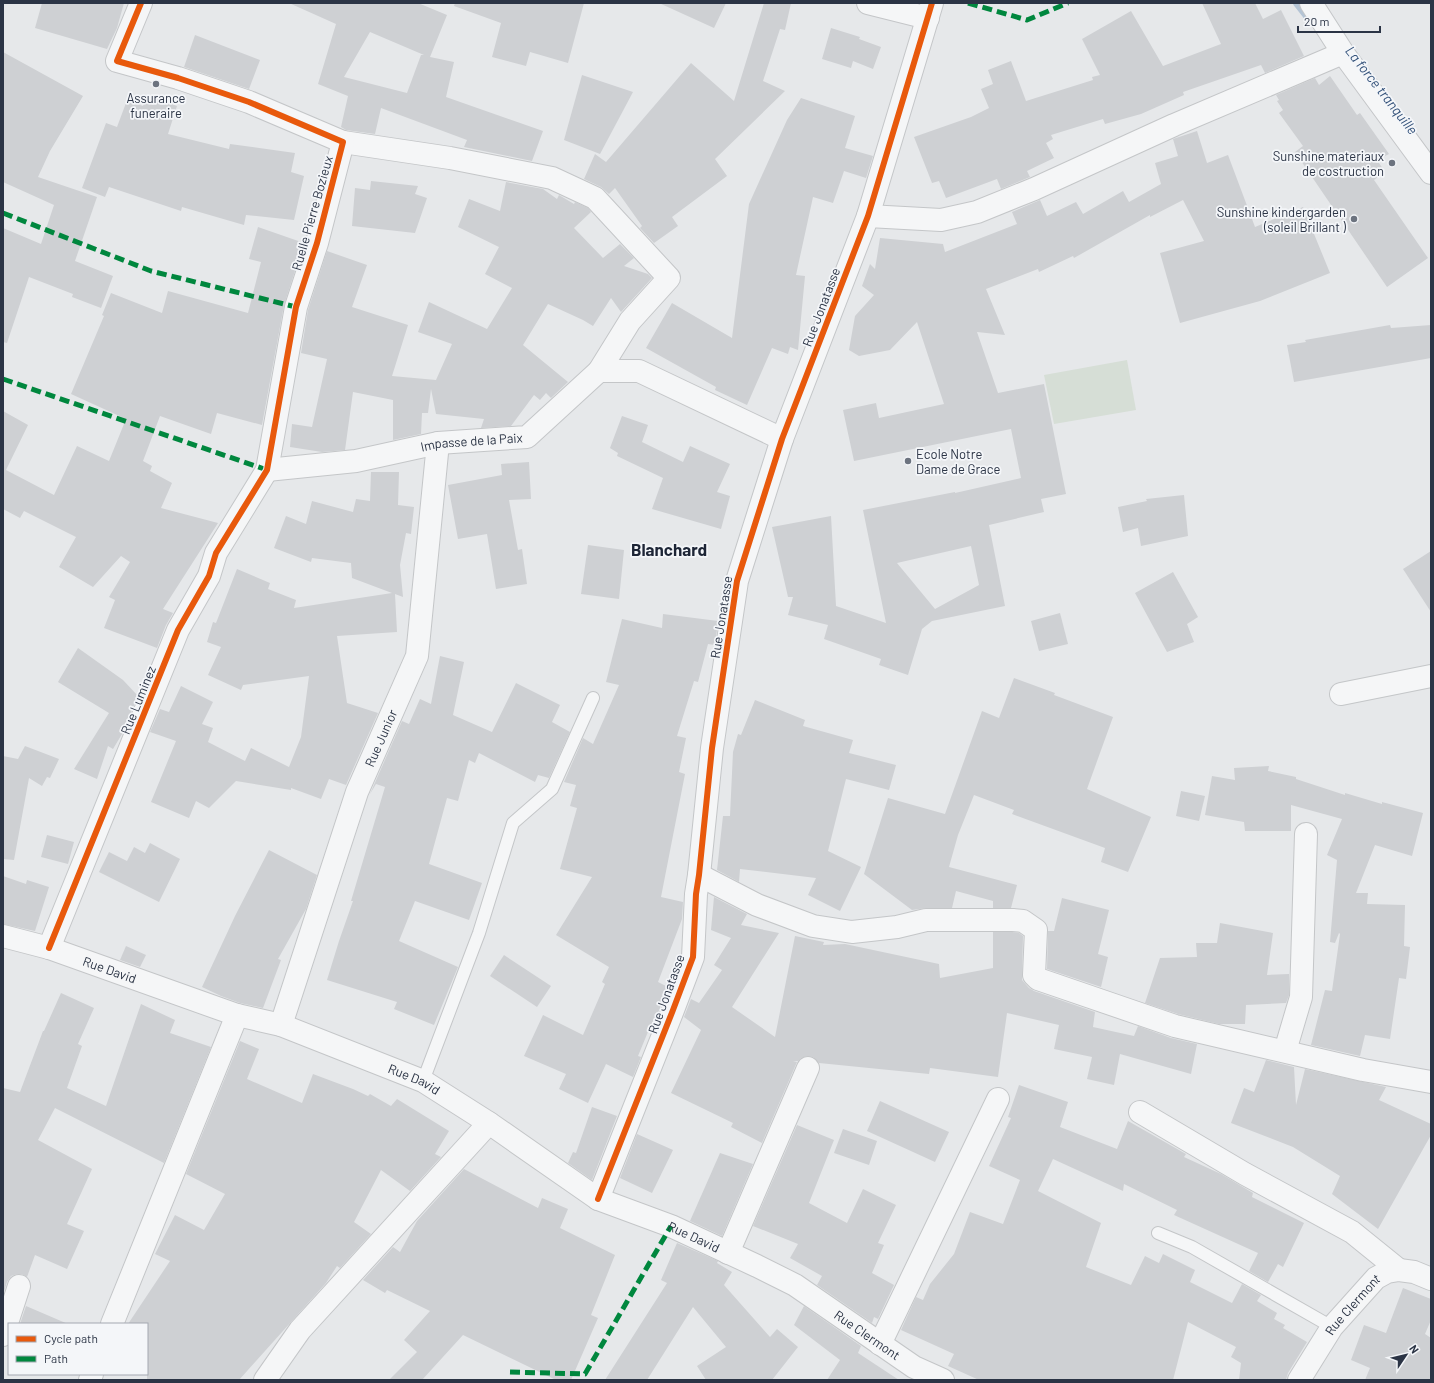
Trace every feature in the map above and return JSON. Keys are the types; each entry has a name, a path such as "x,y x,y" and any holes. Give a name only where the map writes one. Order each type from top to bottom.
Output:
{"street":[{"name":"Ruelle Pierre Bozieux","path":"141,3 117,61 178,78 249,102 343,142 317,243 296,307 267,470"},
{"path":"868,3 930,11"},
{"path":"1311,3 1343,53 1431,173"},
{"name":"Rue Jonatasse","path":"598,1199 693,957 696,894 712,748 737,581 782,439 868,216 930,11"},
{"path":"868,216 941,220 977,212 1034,189 1174,125 1343,53"},
{"name":"Impasse de la Paix","path":"267,470 356,460 438,443 527,437 599,371 630,322 669,278 595,198 552,178 450,158 343,142"},
{"path":"599,371 639,371 782,439"},
{"name":"Rue Junior","path":"281,1025 357,792 417,656 438,443"},
{"name":"Rue Luminez","path":"49,948 178,630 209,576 216,553 267,470"},
{"path":"1341,694 1431,676"},
{"path":"1284,1051 1301,997 1306,834"},
{"path":"699,875 758,905 799,921 813,926 852,932 897,927 926,920 992,919 1023,921 1036,930 1034,975 1038,979 1175,1026 1363,1070 1431,1082"},
{"name":"Rue David","path":"3,936 49,948 237,1015 281,1025 423,1081 489,1123 598,1199 671,1226 758,1266 795,1285"},
{"path":"112,1323 237,1015"},
{"path":"728,1253 808,1068"},
{"path":"880,1344 998,1099"},
{"path":"1140,1112 1245,1174 1352,1232 1399,1270"},
{"path":"265,1380 300,1330 489,1123"},
{"name":"Rue Clermont","path":"1298,1380 1332,1327 1376,1278 1387,1272 1399,1270 1414,1272 1431,1279"},
{"name":"Rue Clermont","path":"795,1285 880,1344 910,1374 943,1380"},
{"path":"3,1335 19,1286"}],"lane":[{"path":"423,1081 479,933 513,823 552,788 593,698"},
{"path":"1158,1232 1192,1247 1332,1327"}],"shaded area":[{"path":"1127,360 1136,410 1054,424 1044,375"}],"building":[{"path":"42,3 124,3 117,28 107,49 35,28"},
{"path":"289,3 418,3 447,15 430,57 454,62 446,97 543,131 532,161 464,147 467,140 381,108 375,134 346,130 341,127 348,96 318,84 336,24","holes":["370,32 424,55 421,55 407,93 344,77"]},
{"path":"455,3 584,3 568,63 530,52 526,66 492,57 501,23 454,6"},
{"path":"659,3 726,3 714,28"},
{"path":"764,3 791,3 785,30 780,29 763,81 785,91 715,159 727,176 672,217 678,226 654,243 640,228 642,226 615,188 609,194 601,187 584,179 595,154 606,162 691,63 734,101"},
{"path":"1202,3 1255,3 1263,19 1281,10 1304,56 1265,73 1261,65 1183,92 1184,95 1141,114 1105,124 1103,119 1051,135 1053,139 1046,143 1054,158 1027,171 1030,177 1001,189 997,179 946,198 939,181 932,183 914,137 971,117 989,108 981,89 993,84 988,70 1011,61 1026,101 1093,80 1092,77 1100,75 1082,39 1131,11 1163,66 1221,44"},
{"path":"831,28 860,37 859,39 881,47 873,69 853,61 851,68 822,59"},
{"path":"195,35 260,60 249,89 184,67"},
{"path":"3,52 83,96 50,151 38,177 97,197 75,261 113,276 101,308 72,297 73,294 29,277 7,343 3,342 3,228 41,244 54,205 3,182"},
{"path":"582,75 633,92 600,154 564,140"},
{"path":"1330,76 1357,115 1360,113 1389,154 1377,160 1385,172 1374,180 1428,258 1387,287 1295,152 1303,146 1279,113 1283,110 1277,101 1279,100 1276,95 1315,78 1319,85"},
{"path":"147,95 177,106 168,134 229,149 230,144 295,153 291,172 304,176 294,220 246,215 244,225 182,207 181,211 109,187 105,197 82,188 106,123 117,127 126,103 134,103 143,106"},
{"path":"801,98 855,116 845,148 873,156 866,178 844,171 833,203 813,197 796,275 805,276 798,350 790,347 788,354 772,348 747,405 715,390 716,387 646,348 672,303 732,338 749,204 787,120"},
{"path":"1197,131 1207,163 1228,155 1255,227 1303,207 1330,273 1260,301 1180,323 1160,253 1204,241 1183,200 1150,217 1150,215 1074,258 1073,256 1039,272 1038,269 986,289 1005,335 977,332 998,393 1044,384 1066,494 1041,499 1044,512 989,525 1005,606 932,621 922,629 908,675 879,665 881,659 824,639 828,625 788,615 793,597 788,597 772,527 831,516 836,606 886,623 863,510 955,493 1021,478 1011,429 854,461 843,410 876,403 879,418 944,404 917,322 890,350 859,356 849,350 855,316 874,295 862,286 870,264 875,269 880,238 943,244 945,252 1017,224 1012,212 1040,200 1047,216 1076,202 1083,214 1123,191 1129,202 1161,184 1155,163 1178,156 1173,139","holes":["971,546 979,585 935,609 897,563"]},
{"path":"371,181 418,186 415,194 427,198 415,233 352,226 355,188 370,190"},
{"path":"506,182 543,189 557,199 559,195 574,204 575,202 588,208 591,212 574,228 603,258 620,244 634,258 624,266 648,274 652,278 621,312 611,298 593,326 548,304 523,345 568,382 551,398 546,393 540,400 534,395 511,426 481,428 484,419 436,414 431,389 428,413 422,413 421,434 393,440 393,400 353,392 345,450 322,452 290,447 292,424 312,427 327,359 301,353 308,310 327,251 367,265 352,307 408,325 392,376 436,380 452,344 418,332 429,302 487,329 512,288 485,274 499,247 458,227 469,199 500,211"},
{"path":"258,227 304,243 284,305 262,425 217,413 211,434 160,416 143,461 152,466 150,471 172,483 161,508 218,523 163,609 173,613 166,625 157,648 104,628 115,600 109,597 130,562 121,556 93,587 59,567 76,537 24,511 20,518 3,509 3,411 28,425 6,470 54,495 77,446 109,461 126,419 71,394 104,316 102,315 111,293 162,313 168,291 248,313 261,262 249,259"},
{"path":"1390,325 1391,328 1431,325 1431,358 1294,382 1287,345 1306,342 1305,340"},
{"path":"622,416 648,425 642,442 683,462 690,446 730,464 717,492 730,496 721,529 652,509 663,478 617,456 618,453 610,448"},
{"path":"529,462 531,499 509,500 518,550 522,549 527,584 496,589 487,534 458,539 448,485 502,475 501,464"},
{"path":"371,472 399,472 398,505 414,507 411,534 406,533 400,565 403,597 395,594 397,632 337,636 347,703 378,713 346,785 329,779 321,799 291,788 291,790 236,781 209,808 196,801 189,818 151,802 176,741 150,732 160,709 169,712 181,686 213,702 202,724 213,728 208,742 245,761 251,748 289,767 301,737 309,676 243,685 241,690 208,675 221,647 207,642 213,622 216,623 237,569 270,583 268,589 296,600 294,608 392,593 352,578 351,563 312,558 311,562 274,548 286,516 306,524 312,501 353,512 356,499 370,501"},
{"path":"1184,495 1188,536 1141,546 1138,528 1123,532 1118,507 1147,501 1146,499"},
{"path":"588,545 624,550 619,599 581,594"},
{"path":"1431,551 1431,612 1403,569"},
{"path":"1173,572 1198,617 1187,624 1194,642 1167,652 1135,593"},
{"path":"1060,613 1068,644 1039,651 1031,621"},
{"path":"663,614 718,621 715,645 708,644 698,682 694,681 677,736 686,738 679,772 685,774 661,897 683,902 682,919 658,982 668,987 638,1056 641,1057 633,1077 606,1064 588,1103 559,1089 566,1074 524,1056 543,1015 583,1035 605,984 602,982 609,967 556,935 592,877 560,869 577,808 570,806 576,785 564,782 583,738 593,744 619,685 606,682 622,619 662,628"},
{"path":"78,648 123,680 138,696 122,734 113,749 108,746 97,779 74,769 109,713 58,682"},
{"path":"440,656 464,662 453,715 492,732 516,683 560,705 552,722 570,732 549,778 538,775 535,782 479,753 475,763 469,760 458,801 447,798 429,864 482,883 469,920 415,901 399,941 458,967 434,1025 394,1009 397,1002 327,980 353,901 351,901 385,787 376,784 370,794 402,721 409,724 420,699 431,704"},
{"path":"1014,678 1113,717 1087,789 1151,817 1128,872 1101,862 1105,848 1012,814 1014,810 974,795 958,835 949,867 1017,885 1011,908 993,908 993,901 956,891 952,908 926,908 912,910 864,874 888,798 945,814 982,711 999,718"},
{"path":"755,700 805,720 803,726 853,740 849,753 896,765 889,790 846,779 828,851 861,867 840,911 808,895 816,878 740,869 739,882 717,870 723,816 730,816 733,752 738,734 741,735"},
{"path":"25,746 59,759 50,778 47,777 42,786 29,778 14,860 3,859 3,756 18,759"},
{"path":"1269,766 1268,771 1296,777 1296,779 1345,795 1345,793 1382,804 1382,802 1423,813 1412,856 1375,845 1356,893 1368,893 1367,904 1405,905 1404,946 1410,947 1406,979 1399,978 1390,1039 1365,1035 1360,1056 1311,1045 1325,990 1332,991 1340,934 1339,933 1335,943 1330,942 1337,860 1327,855 1342,819 1291,805 1291,831 1245,831 1244,822 1205,815 1212,776 1235,780 1234,768"},
{"path":"1181,791 1205,796 1199,821 1176,816"},
{"path":"47,835 74,842 68,864 41,857"},
{"path":"150,843 180,859 159,902 99,872 109,852 127,861 134,847 145,853"},
{"path":"269,850 317,875 306,909 278,959 281,960 263,1008 240,1003 202,987 235,916"},
{"path":"3,876 26,884 27,880 49,887 35,931 3,924"},
{"path":"714,897 747,914 741,925 779,933 732,1007 775,1037 795,936 824,942 823,945 845,944 939,964 940,978 993,968 993,932 1012,932 1019,933 1023,936 1022,980 1029,988 1095,1012 1093,1027 1134,1036 1138,1026 1171,1038 1197,1044 1191,1074 1120,1054 1114,1085 1087,1079 1092,1057 1054,1049 1059,1025 1007,1013 998,1077 930,1068 929,1074 819,1063 813,1057 807,1056 798,1061 793,1061 797,1062 762,1143 731,1127 733,1123 671,1093 701,1030 684,1017 691,999 699,1003 722,970 714,965 731,938 711,930"},
{"path":"1062,898 1109,910 1098,954 1108,957 1101,987 1047,969 1048,931 1054,931"},
{"path":"1220,923 1273,933 1267,975 1289,974 1289,995 1286,1003 1246,1005 1245,1024 1219,1024 1178,1014 1145,1003 1160,958 1197,957 1196,943 1217,943"},
{"path":"126,946 146,955 140,967 120,960"},
{"path":"504,955 551,986 537,1007 490,976"},
{"path":"61,993 94,1008 78,1044 82,1046 67,1088 106,1106 141,1004 175,1020 170,1033 211,1047 164,1163 55,1108 38,1140 92,1169 67,1224 84,1231 67,1269 35,1255 27,1277 22,1274 11,1276 7,1282 3,1295 3,1088 20,1092 43,1031"},
{"path":"240,1041 259,1049 247,1079 302,1103 313,1074 368,1096 370,1094 391,1106 397,1099 449,1131 435,1154 441,1157 410,1191 381,1170 354,1222 371,1234 340,1268 337,1266 326,1283 239,1380 147,1380 148,1323 129,1323 170,1261 155,1254 175,1215 204,1230 225,1194 186,1174"},
{"path":"1266,1060 1294,1067 1296,1105 1305,1069 1386,1087 1379,1100 1431,1124 1431,1135 1378,1229 1332,1194 1340,1176 1293,1147 1231,1123 1244,1088 1254,1092"},
{"path":"1019,1085 1068,1102 1060,1127 1117,1149 1128,1121 1186,1154 1184,1157 1221,1174 1253,1193 1252,1197 1304,1223 1283,1267 1278,1264 1268,1282 1249,1271 1258,1253 1174,1215 1177,1210 1124,1184 1123,1191 1053,1159 1038,1191 1101,1223 1086,1267 1131,1285 1145,1256 1159,1263 1163,1254 1195,1270 1190,1282 1232,1303 1242,1284 1261,1295 1257,1301 1277,1313 1274,1319 1285,1325 1283,1328 1307,1342 1288,1373 1286,1380 1239,1380 1241,1363 1231,1357 1236,1347 1188,1322 1173,1380 979,1380 948,1366 954,1354 901,1330 916,1297 923,1300 930,1284 954,1254 970,1212 1003,1224 1020,1180 989,1166 1011,1118 1008,1117"},
{"path":"880,1101 949,1132 935,1162 867,1131"},
{"path":"592,1107 617,1116 592,1180 568,1163 573,1152 576,1153"},
{"path":"797,1125 834,1140 809,1203 847,1223 863,1189 896,1205 878,1243 884,1245 872,1273 894,1285 878,1319 874,1317 872,1323 817,1285 822,1276 790,1258 798,1244 753,1226"},
{"path":"843,1129 877,1141 869,1165 834,1153"},
{"path":"637,1134 673,1150 652,1193 620,1178"},
{"path":"720,1153 753,1164 722,1236 690,1221"},
{"path":"464,1169 538,1208 542,1198 568,1209 560,1228 615,1255 591,1315 598,1318 571,1380 556,1380 463,1335 422,1380 389,1380 417,1352 404,1340 430,1311 387,1290 385,1293 363,1280 393,1247 400,1252 417,1221"},
{"path":"677,1243 718,1261 717,1263 732,1272 724,1285 770,1337 777,1329 798,1347 772,1380 706,1380 697,1366 726,1347 693,1307 647,1380 605,1380 667,1283 661,1280"},
{"path":"1403,1288 1431,1299 1431,1320 1425,1334 1431,1338 1431,1380 1365,1380 1370,1368 1351,1360 1364,1325 1386,1333"},
{"path":"26,1306 66,1323 20,1323"},
{"path":"804,1306 861,1346 858,1353 899,1380 827,1380 840,1360 794,1325"}],"waterway":[{"name":"La force tranquille","path":"1297,3 1308,17"}],"marked path":[{"path":"968,3 1027,20 1068,3"},
{"path":"3,213 151,271 296,307"},
{"path":"3,379 267,470"},
{"path":"510,1372 585,1374 671,1226"}],"cycle path":[{"path":"49,948 178,630 209,576 216,553 267,470 296,307 317,243 343,142 249,102 178,78 117,61 141,3"},
{"path":"598,1199 693,957 696,894 712,748 737,581 782,439 868,216 932,3"}],"place":[{"name":"Assurance funeraire","path":"156,84"},
{"name":"Sunshine materiaux de costruction","path":"1392,163"},
{"name":"Sunshine kindergarden (soleil Brillant )","path":"1354,219"},
{"name":"Ecole Notre Dame de Grace","path":"908,461"}],"district":[{"name":"Blanchard","path":"669,549"}]}
